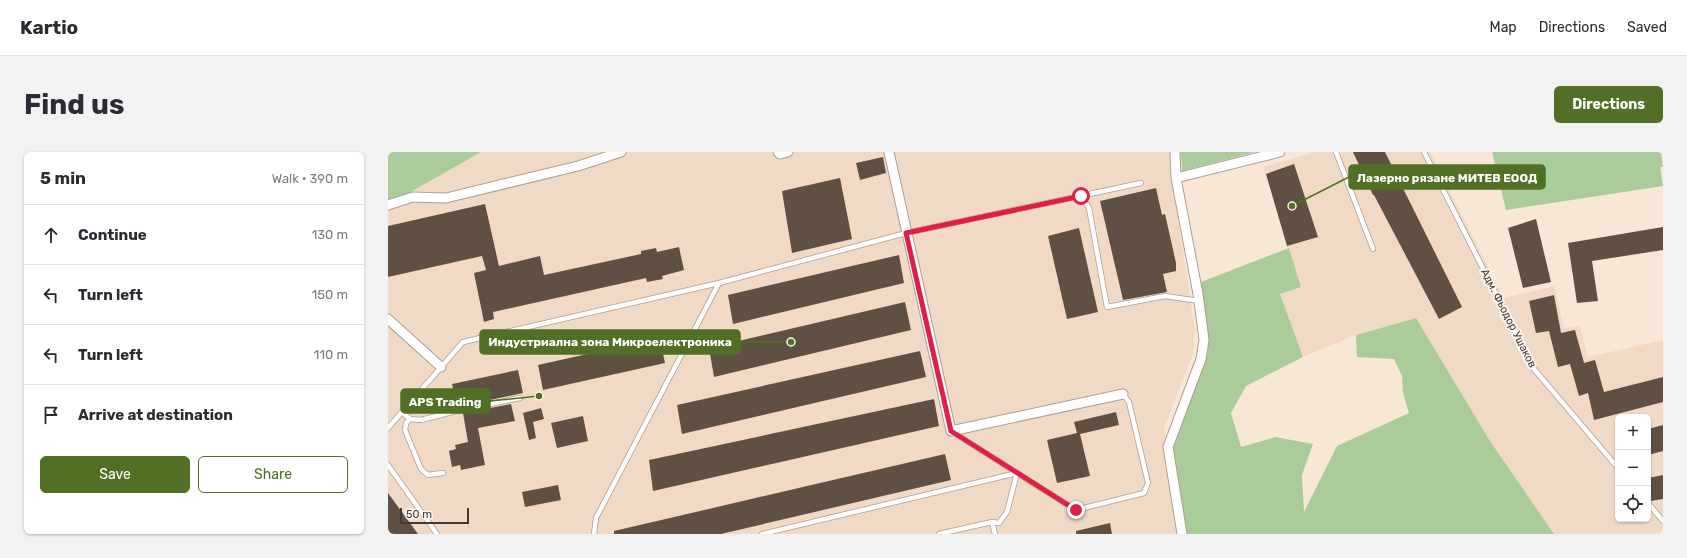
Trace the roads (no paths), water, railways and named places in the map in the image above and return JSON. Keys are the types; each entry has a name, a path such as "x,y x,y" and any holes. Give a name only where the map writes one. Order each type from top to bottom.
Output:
{"street":[{"path":"388,206 413,197 446,198 578,166 621,152"},
{"path":"778,152 780,154 788,152"},
{"path":"889,152 951,431 1123,394"},
{"path":"1174,152 1176,178 1199,301 1204,340 1201,359 1168,447 1182,534"},
{"path":"1176,178 1280,152"},
{"path":"388,319 441,367"}],"lane":[{"path":"1336,152 1373,249"},
{"name":"Адм. Фьодор Ушаков","path":"1424,152 1534,369 1615,464"},
{"path":"388,428 463,342 719,283 906,233 1141,183"},
{"path":"1081,196 1088,208 1107,307 1165,296 1199,301"},
{"path":"594,534 596,518 719,283"},
{"path":"951,431 1076,510 1144,493 1148,483 1130,402 1123,394"},
{"path":"402,412 410,419 421,420 460,410 520,398"},
{"path":"410,419 406,423 405,430 421,469 428,475 443,473"},
{"path":"388,465 436,534"},
{"path":"939,534 992,522 999,522 1007,512 1017,473"},
{"path":"762,534 1017,473"},
{"path":"1651,507 1663,521"},
{"path":"992,522 995,534"}],"place":[{"name":"Лазерно рязане МИТЕВ ЕООД","path":"1292,206"},
{"name":"Индустриална зона Микроелектроника","path":"791,342"},
{"name":"APS Trading","path":"539,396"}]}
